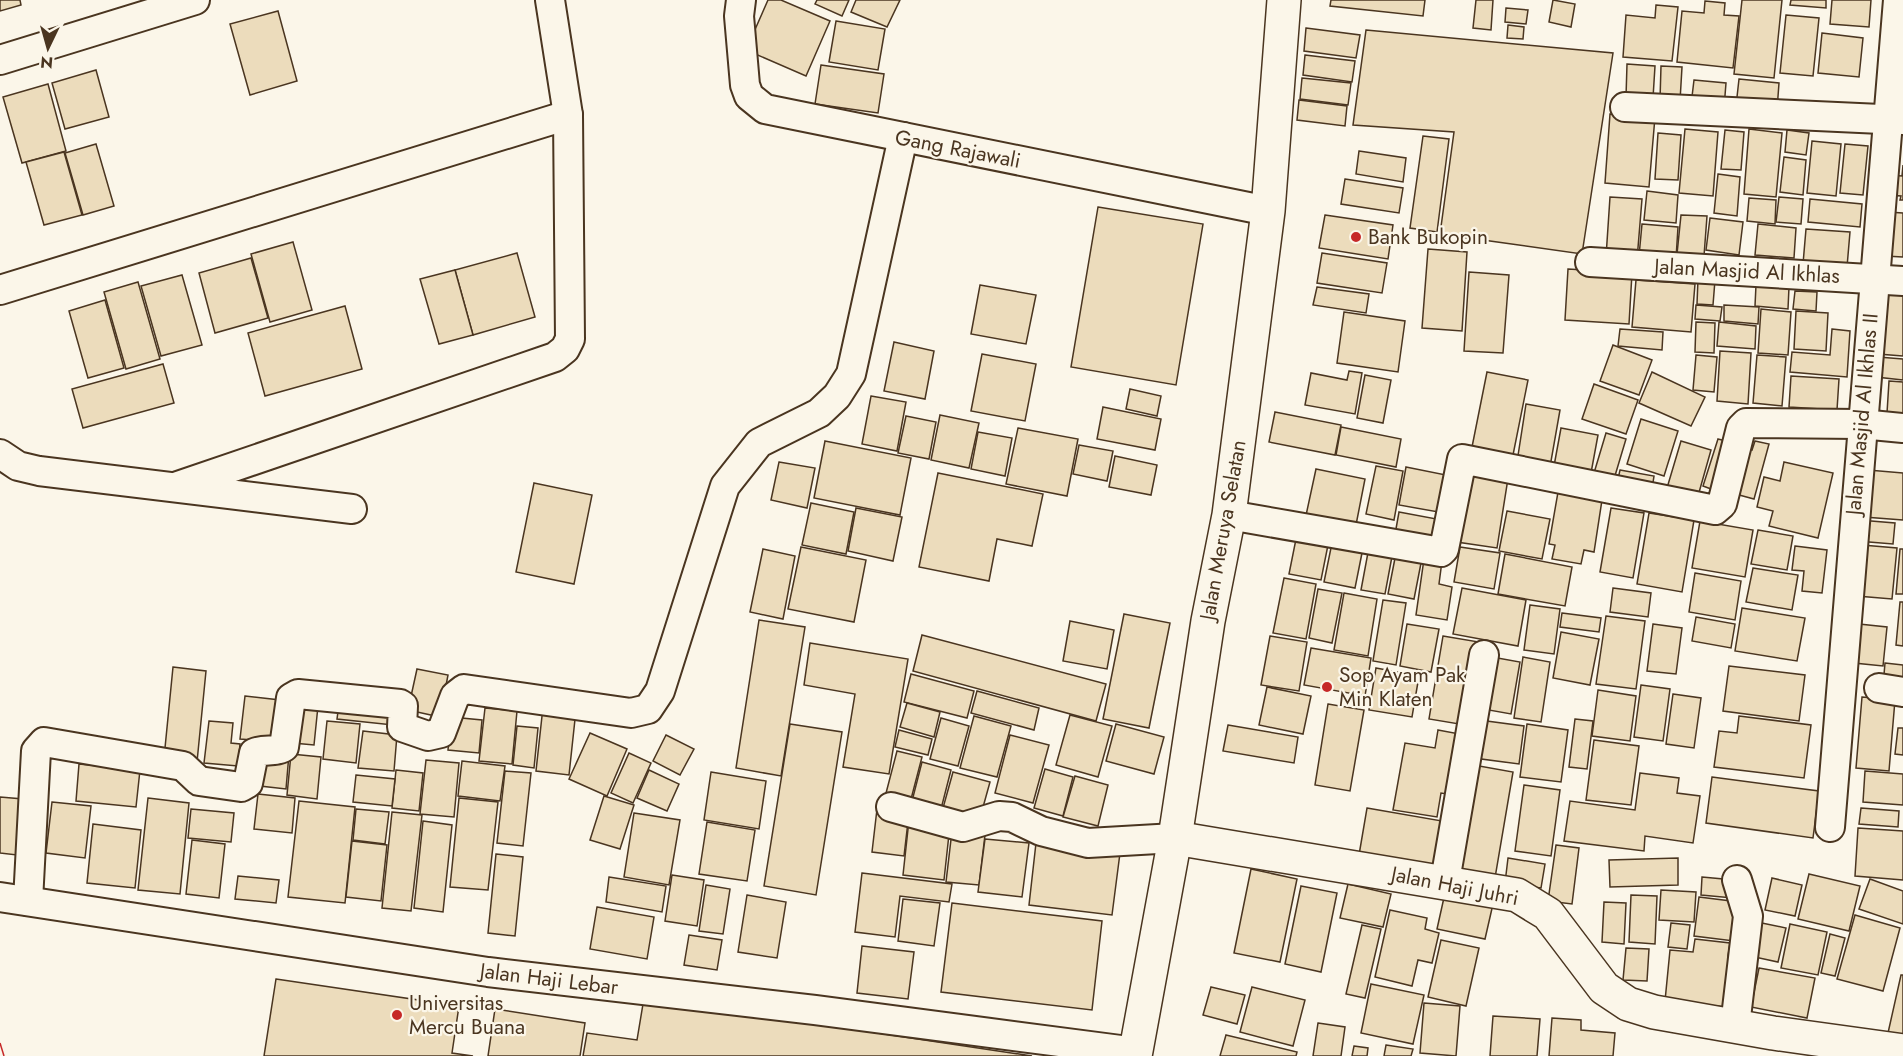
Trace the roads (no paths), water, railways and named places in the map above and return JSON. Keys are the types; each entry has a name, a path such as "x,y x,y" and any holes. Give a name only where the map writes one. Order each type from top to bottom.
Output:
{"main road":[{"name":"Jalan Meruya Selatan","path":"1135,1054 1175,838 1208,621 1230,515 1268,211 1284,0"},
{"name":"Jalan Haji Juhri","path":"1175,838 1445,881 1517,895 1548,914 1604,988 1628,1004 1654,1012 1903,1052"}],"street":[{"path":"0,60 195,0"},
{"path":"178,486 555,357 566,349 570,339 568,115 550,0"},
{"name":"Gang Rajawali","path":"741,0 738,16 745,85 756,105 765,109 1268,211"},
{"name":"Jalan Masjid Al Ikhlas II","path":"1830,827 1873,279 1895,119 1898,0"},
{"path":"1625,107 1895,119"},
{"path":"0,290 568,115"},
{"path":"28,901 36,751 44,742 183,766 199,781 241,787 248,783 254,753 264,748 279,750 284,747 291,698 298,694 400,704 403,706 402,727 428,736 441,734 455,696 464,689 631,713 648,709 660,691 725,486 759,443 819,413 837,396 851,374 903,137"},
{"name":"Jalan Masjid Al Ikhlas","path":"1590,262 1903,281"},
{"path":"1230,515 1441,552 1444,549 1461,459 1715,510 1722,504 1742,428 1746,423 1861,424 1903,428"},
{"path":"0,454 18,466 39,471 178,486 352,509"},
{"path":"1445,881 1484,655"},
{"path":"891,807 963,827 999,816 1012,817 1041,831 1088,843 1175,838"},
{"path":"1735,1026 1748,916 1737,880"},
{"name":"Jalan Haji Lebar","path":"0,897 488,972 815,1010 1135,1054"}],"place":[{"name":"Bank Bukopin","path":"1356,237"},
{"name":"Sop Ayam Pak Min Klaten","path":"1327,687"},
{"name":"Universitas Mercu Buana","path":"397,1015"}]}
